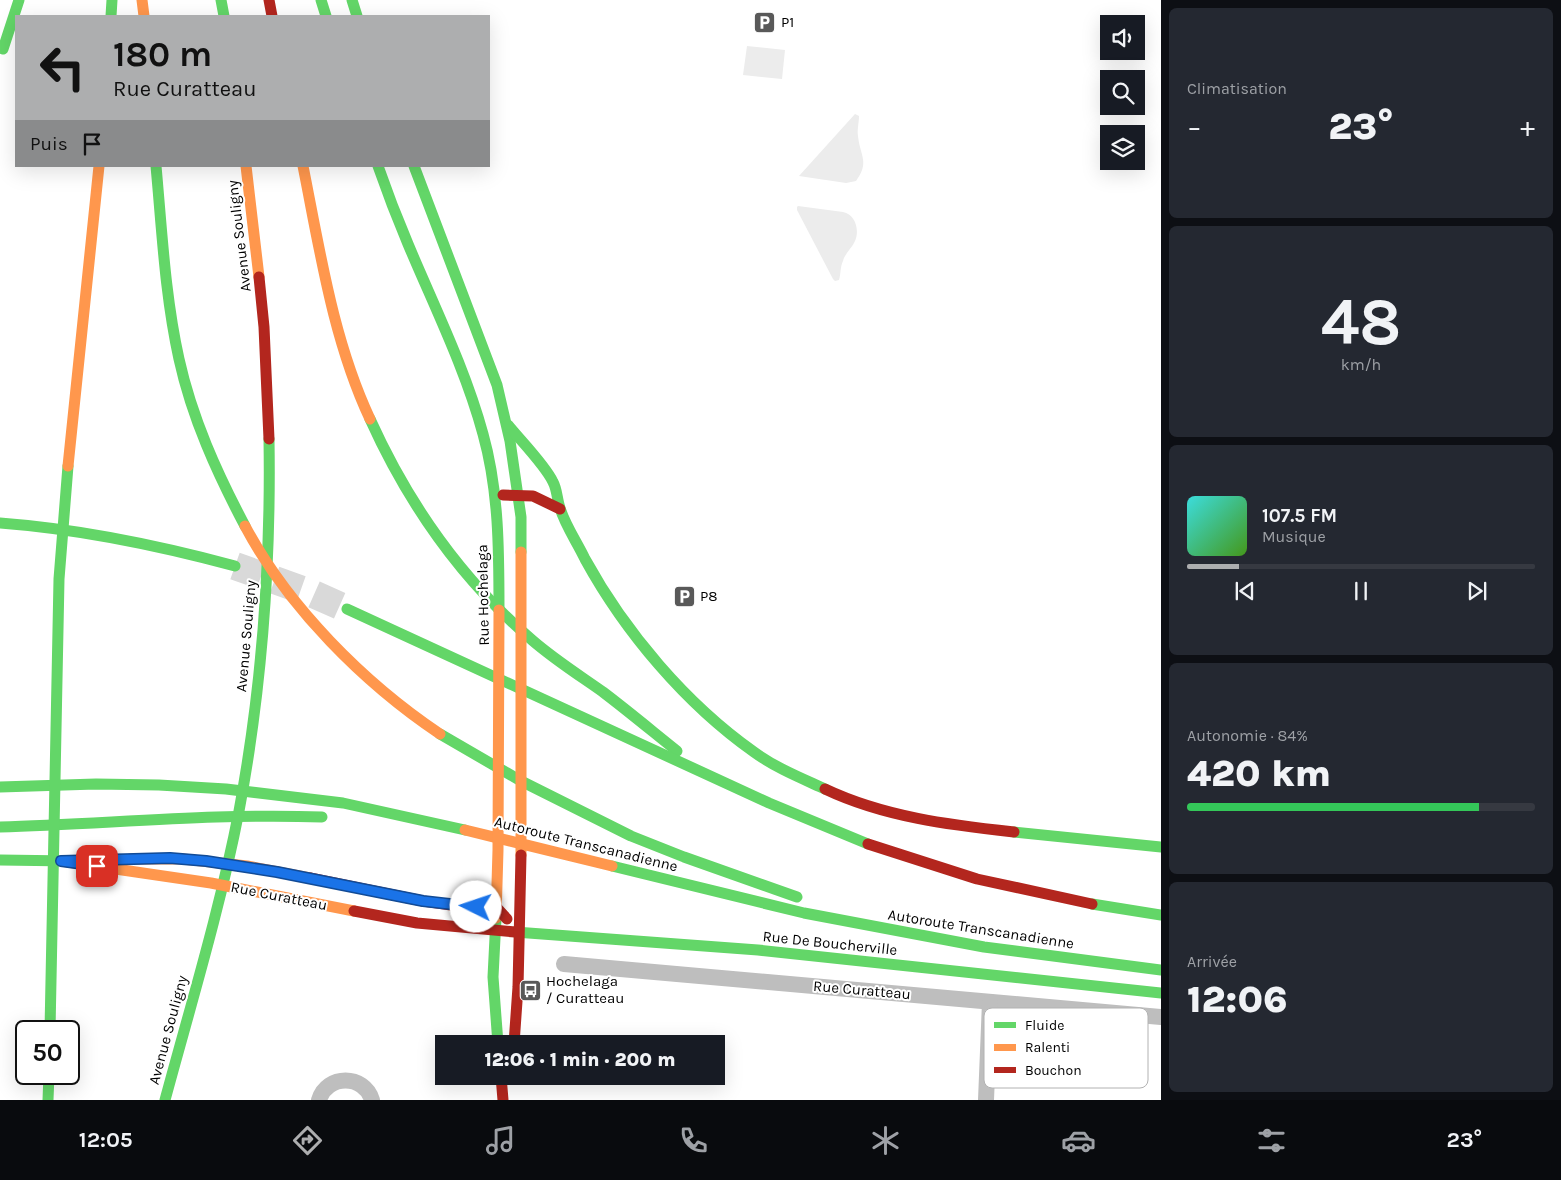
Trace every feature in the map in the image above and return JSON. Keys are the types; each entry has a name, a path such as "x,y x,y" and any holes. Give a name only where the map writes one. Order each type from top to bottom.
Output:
{"main road":[{"path":"3,49 19,0"},
{"path":"112,0 112,15"},
{"path":"142,0 144,15"},
{"path":"221,0 224,15"},
{"path":"269,0 272,15"},
{"path":"322,0 326,15"},
{"path":"352,0 357,15"},
{"path":"50,1020 59,579 67,478 99,167"},
{"path":"156,167 167,289 175,338 186,386 203,440 229,496 253,541 284,587 331,642 364,676 398,705 477,758 534,789 646,843 880,928"},
{"name":"Avenue Souligny","path":"165,1100 232,844 252,729 262,636 269,538 269,406 258,252 246,167"},
{"path":"303,167 330,295 352,375 385,452 424,520 476,586 520,630 562,665 602,691 708,775"},
{"name":"Rue Hochelaga","path":"378,167 397,221 452,344 471,392 484,437 495,495 498,518 498,866 492,985 497,1035"},
{"path":"414,167 497,384 506,422 521,517 521,866 518,987 515,1035"},
{"path":"506,422 553,482 560,509 605,593 622,618 652,656 695,702 722,727 755,753 813,784 892,813 932,822 1161,847"},
{"path":"495,495 538,497 560,509"},
{"path":"0,523 63,529 139,542 235,566"},
{"path":"347,609 655,752 871,846 982,880 1040,894 1161,915"},
{"name":"Autoroute Transcanadienne","path":"0,787 96,784 159,785 226,789 343,803 432,822 804,913 984,948 1161,970"},
{"path":"0,827 64,826 235,816 335,818"},
{"path":"386,824 543,849"},
{"name":"Rue Curatteau","path":"0,860 61,861 170,858 194,860 253,867 430,902 497,908"},
{"name":"Rue Curatteau","path":"61,861 199,880 410,922 496,930"},
{"path":"497,908 519,932"},
{"name":"Rue De Boucherville","path":"496,930 758,950 1161,993"},
{"path":"48,1100 49,1085"},
{"path":"502,1085 503,1100"},
{"path":"510,1100 511,1085"}],"street":[{"name":"Rue Curatteau","path":"564,964 1058,1008"},
{"path":"990,1002 990,1008"},
{"name":"Rue Curatteau","path":"1148,1016 1161,1017"},
{"path":"319,1100 324,1090 331,1084 348,1080 356,1082 364,1088 372,1100"}],"shaded area":[{"path":"747,46 785,50 782,79 743,75"},
{"path":"855,114 859,116 858,133 863,159 862,169 856,181 846,183 799,176"},
{"path":"798,206 843,212 853,219 857,228 856,237 854,244 844,258 839,280 835,281 833,279 797,210"}],"tunnel":[{"path":"235,566 311,593 347,609"}],"traffic: fast":[{"path":"3,49 19,0"},
{"path":"111,15 112,0"},
{"path":"221,0 224,15"},
{"path":"321,0 326,15"},
{"path":"352,0 357,15"},
{"path":"156,167 167,287 174,335 184,381 206,445 245,526"},
{"path":"378,167 404,234 458,361 483,434 495,499 499,610"},
{"path":"414,167 497,385 510,441 521,517 521,552"},
{"path":"370,419 402,481 420,510 460,566 482,592 507,617 558,661 603,692 677,751"},
{"path":"508,425 549,475 565,521 585,559 619,613 659,665 705,712 762,758 825,789"},
{"path":"165,1100 223,884 247,765 254,718 263,625 268,532 269,439"},
{"path":"50,1020 59,579 68,466"},
{"path":"0,523 59,529 118,539 177,551 235,566"},
{"path":"347,609 769,803 868,844"},
{"path":"440,734 521,781 631,836 797,897"},
{"path":"0,787 96,784 226,789 343,803 465,830"},
{"path":"0,827 241,816 322,817"},
{"path":"1014,832 1161,847"},
{"path":"0,860 71,861"},
{"path":"612,866 804,913 984,947 1161,970"},
{"path":"1092,904 1161,915"},
{"path":"496,918 493,977 497,1035"},
{"path":"515,932 758,950 1161,993"},
{"path":"48,1100 49,1085"}],"traffic: slow":[{"path":"142,0 144,15"},
{"path":"68,466 99,167"},
{"path":"246,167 259,277"},
{"path":"303,167 337,327 357,389 370,419"},
{"path":"245,526 283,586 330,641 384,691 440,734"},
{"path":"521,552 521,855"},
{"path":"496,918 499,610"},
{"path":"465,830 612,866"},
{"path":"130,859 183,859 247,866 310,878"},
{"path":"61,861 211,883 354,911"}],"traffic: jam":[{"path":"269,0 272,15"},
{"path":"259,277 264,327 269,439"},
{"path":"503,495 533,496 560,509"},
{"path":"825,789 847,799 894,813 942,823 1014,832"},
{"path":"868,844 977,879 1092,904"},
{"path":"515,1035 518,987 521,855"},
{"path":"310,878 423,901 497,908 507,919"},
{"path":"354,911 417,923 515,932"},
{"path":"502,1085 503,1100"}],"place":[{"name":"P1","path":"765,22"},
{"name":"P8","path":"684,596"},
{"name":"Hochelaga / Curatteau","path":"530,990"}],"route":[{"path":"97,866 61,861 170,858 206,861 247,866 423,901 476,907"}]}
